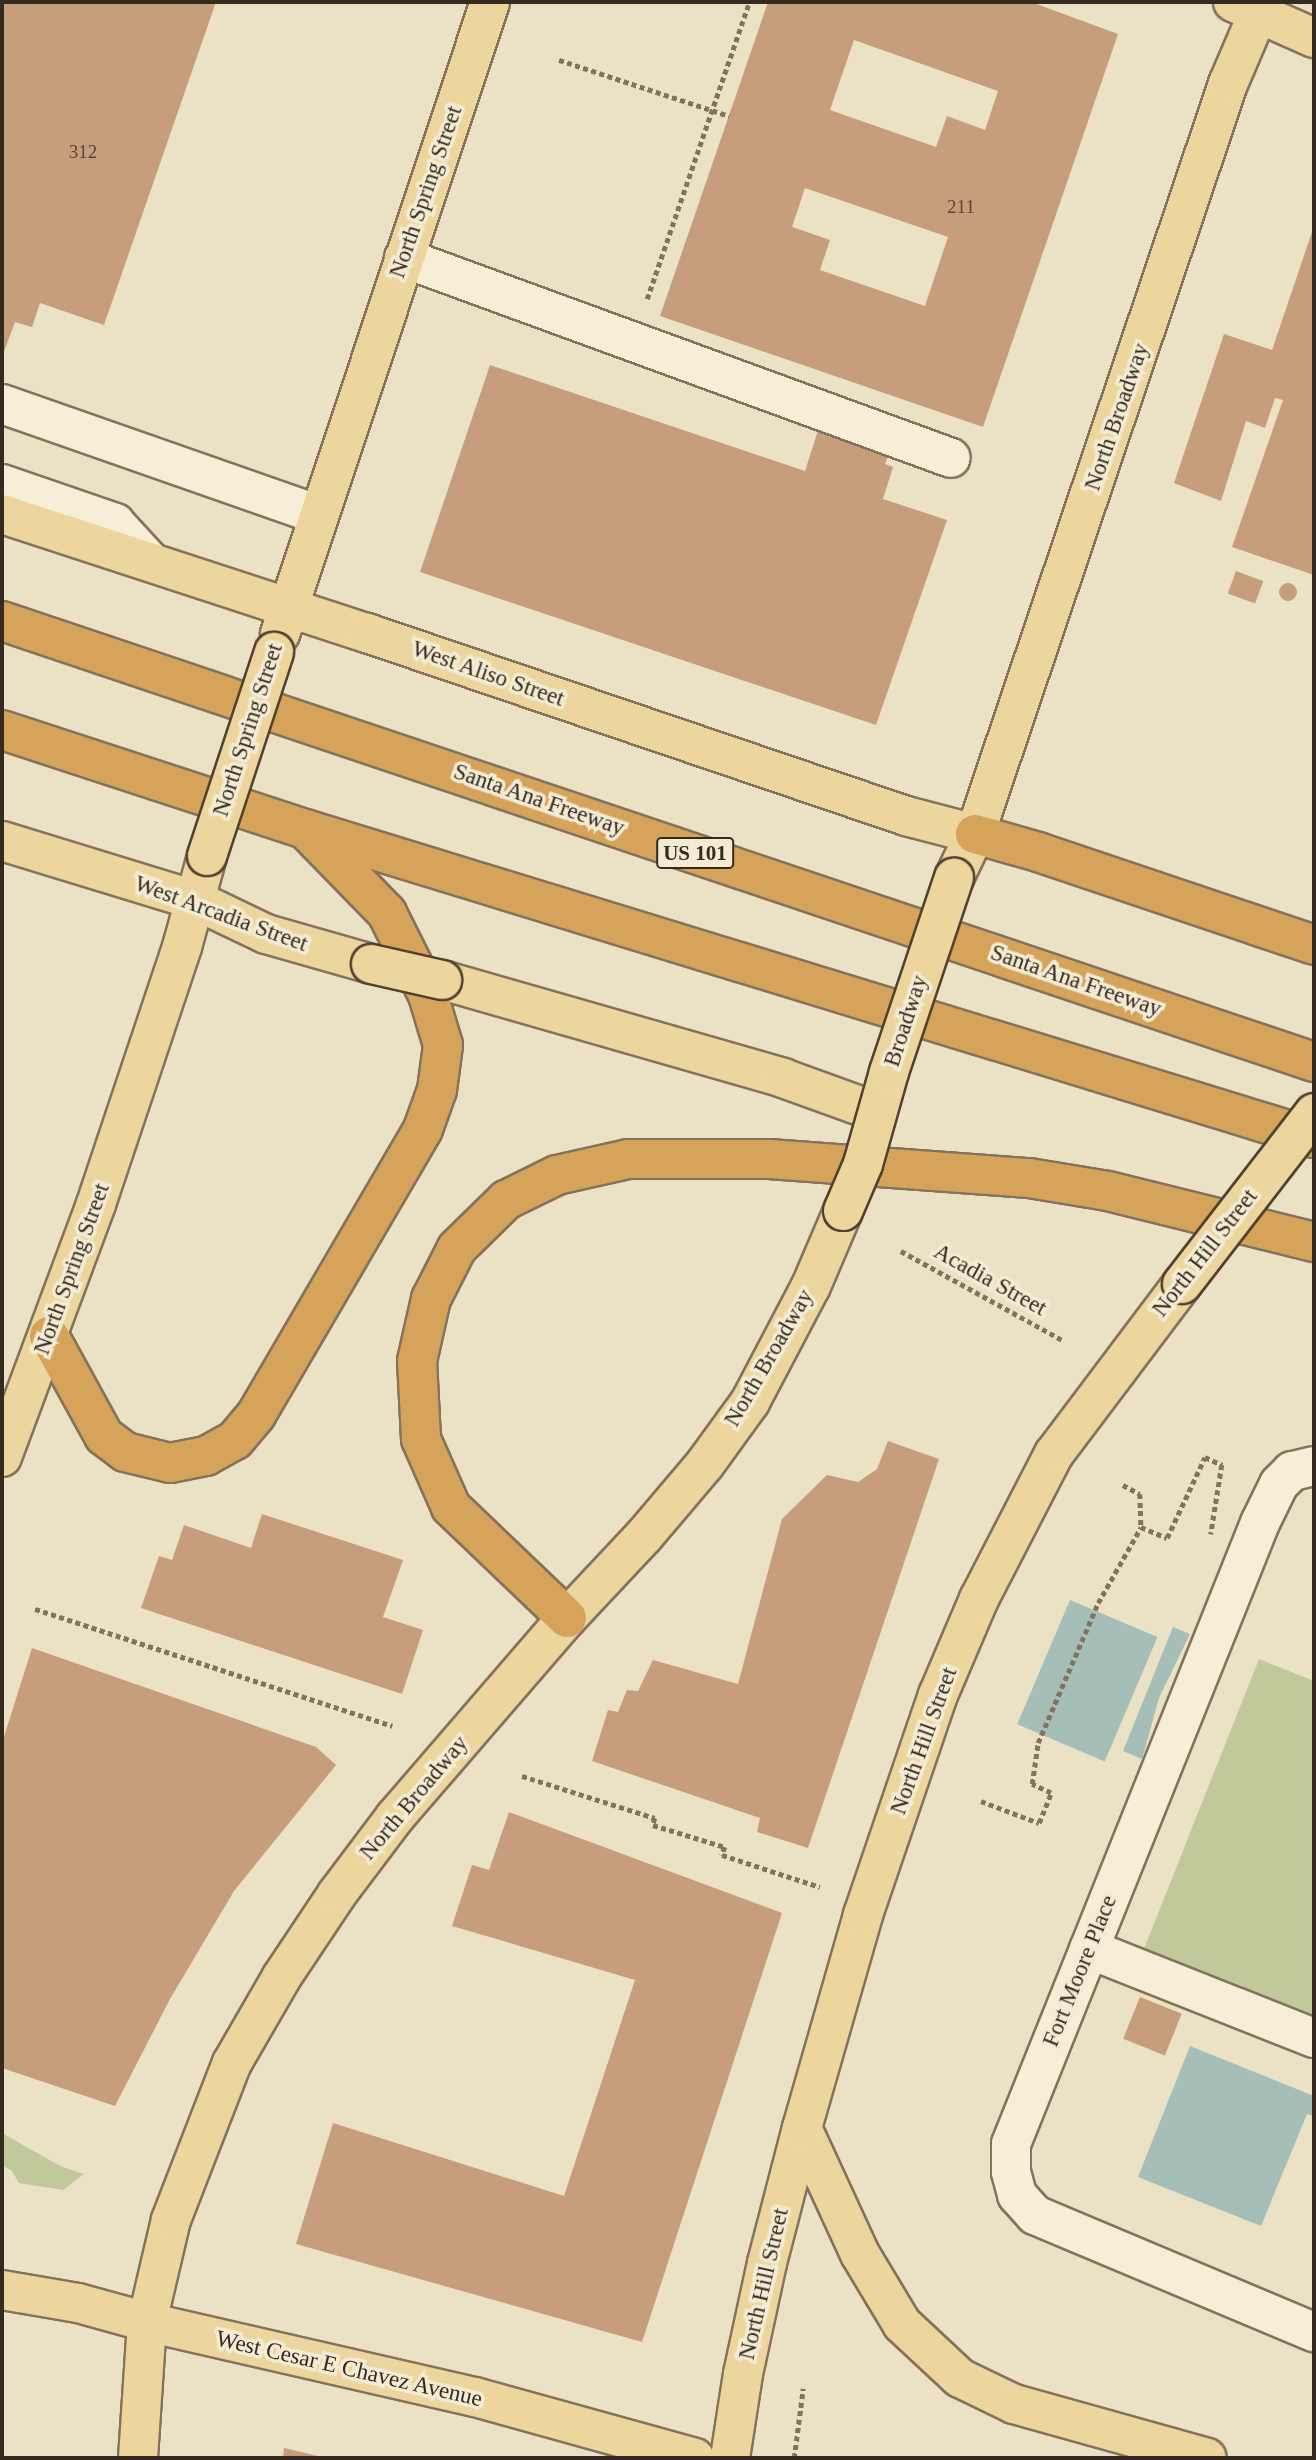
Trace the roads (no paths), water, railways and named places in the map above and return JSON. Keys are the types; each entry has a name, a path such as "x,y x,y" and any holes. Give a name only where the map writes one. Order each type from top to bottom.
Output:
{"highway":[{"path":"2,594 77,645"},
{"name":"Santa Ana Freeway","path":"2,621 1314,1062"},
{"path":"2,730 305,829 1314,1138"},
{"path":"48,1336 104,1436 125,1452 170,1463 206,1456 235,1440 256,1415 423,1129 436,1090 443,1045 428,995 387,912 305,829"},
{"path":"975,834 1038,852 1314,945"},
{"path":"567,1618 451,1507 421,1439 416,1361 431,1299 457,1248 506,1200 556,1175 628,1159 769,1159 1029,1178 1108,1191 1314,1242"}],"main road":[{"name":"North Spring Street","path":"2,1457 96,1204 207,856 490,2"},
{"path":"1251,6 1314,38"},
{"name":"North Broadway","path":"975,834 1228,84 1251,6"},
{"name":"West Aliso Street","path":"2,514 150,561 906,816 975,834"},
{"name":"Broadway","path":"843,1210 863,1164 877,1112 954,878 975,834"},
{"name":"West Arcadia Street","path":"2,841 195,900 266,934 454,984 795,1082 877,1112"},
{"name":"North Hill Street","path":"730,2458 743,2374 767,2263 802,2128 868,1902 938,1695 979,1599 1054,1454 1314,1112"},
{"name":"North Broadway","path":"138,2458 147,2322 172,2220 201,2138 232,2063 281,1978 337,1894 395,1817 567,1618 644,1536 705,1464 750,1402 811,1286 843,1210"},
{"path":"802,2128 860,2254 902,2324 960,2378 1014,2404 1208,2458"},
{"name":"West Cesar E Chavez Avenue","path":"2,2290 78,2302 147,2322 475,2397 695,2458"}],"street":[{"path":"404,258 951,457"},
{"path":"2,404 319,515"},
{"path":"2,484 115,523 150,561"},
{"name":"Fort Moore Place","path":"1314,1465 1292,1471 1279,1483 1260,1523 1011,2144 1011,2172 1017,2195 1035,2215 1314,2332"},
{"path":"1089,1949 1314,2038"}],"water":[{"path":"1070,1600 1157,1637 1105,1761 1017,1724"},
{"path":"1173,1627 1190,1634 1159,1698 1142,1759 1123,1751"},
{"path":"1190,2046 1314,2096 1314,2116 1307,2114 1261,2226 1138,2177"}]}
